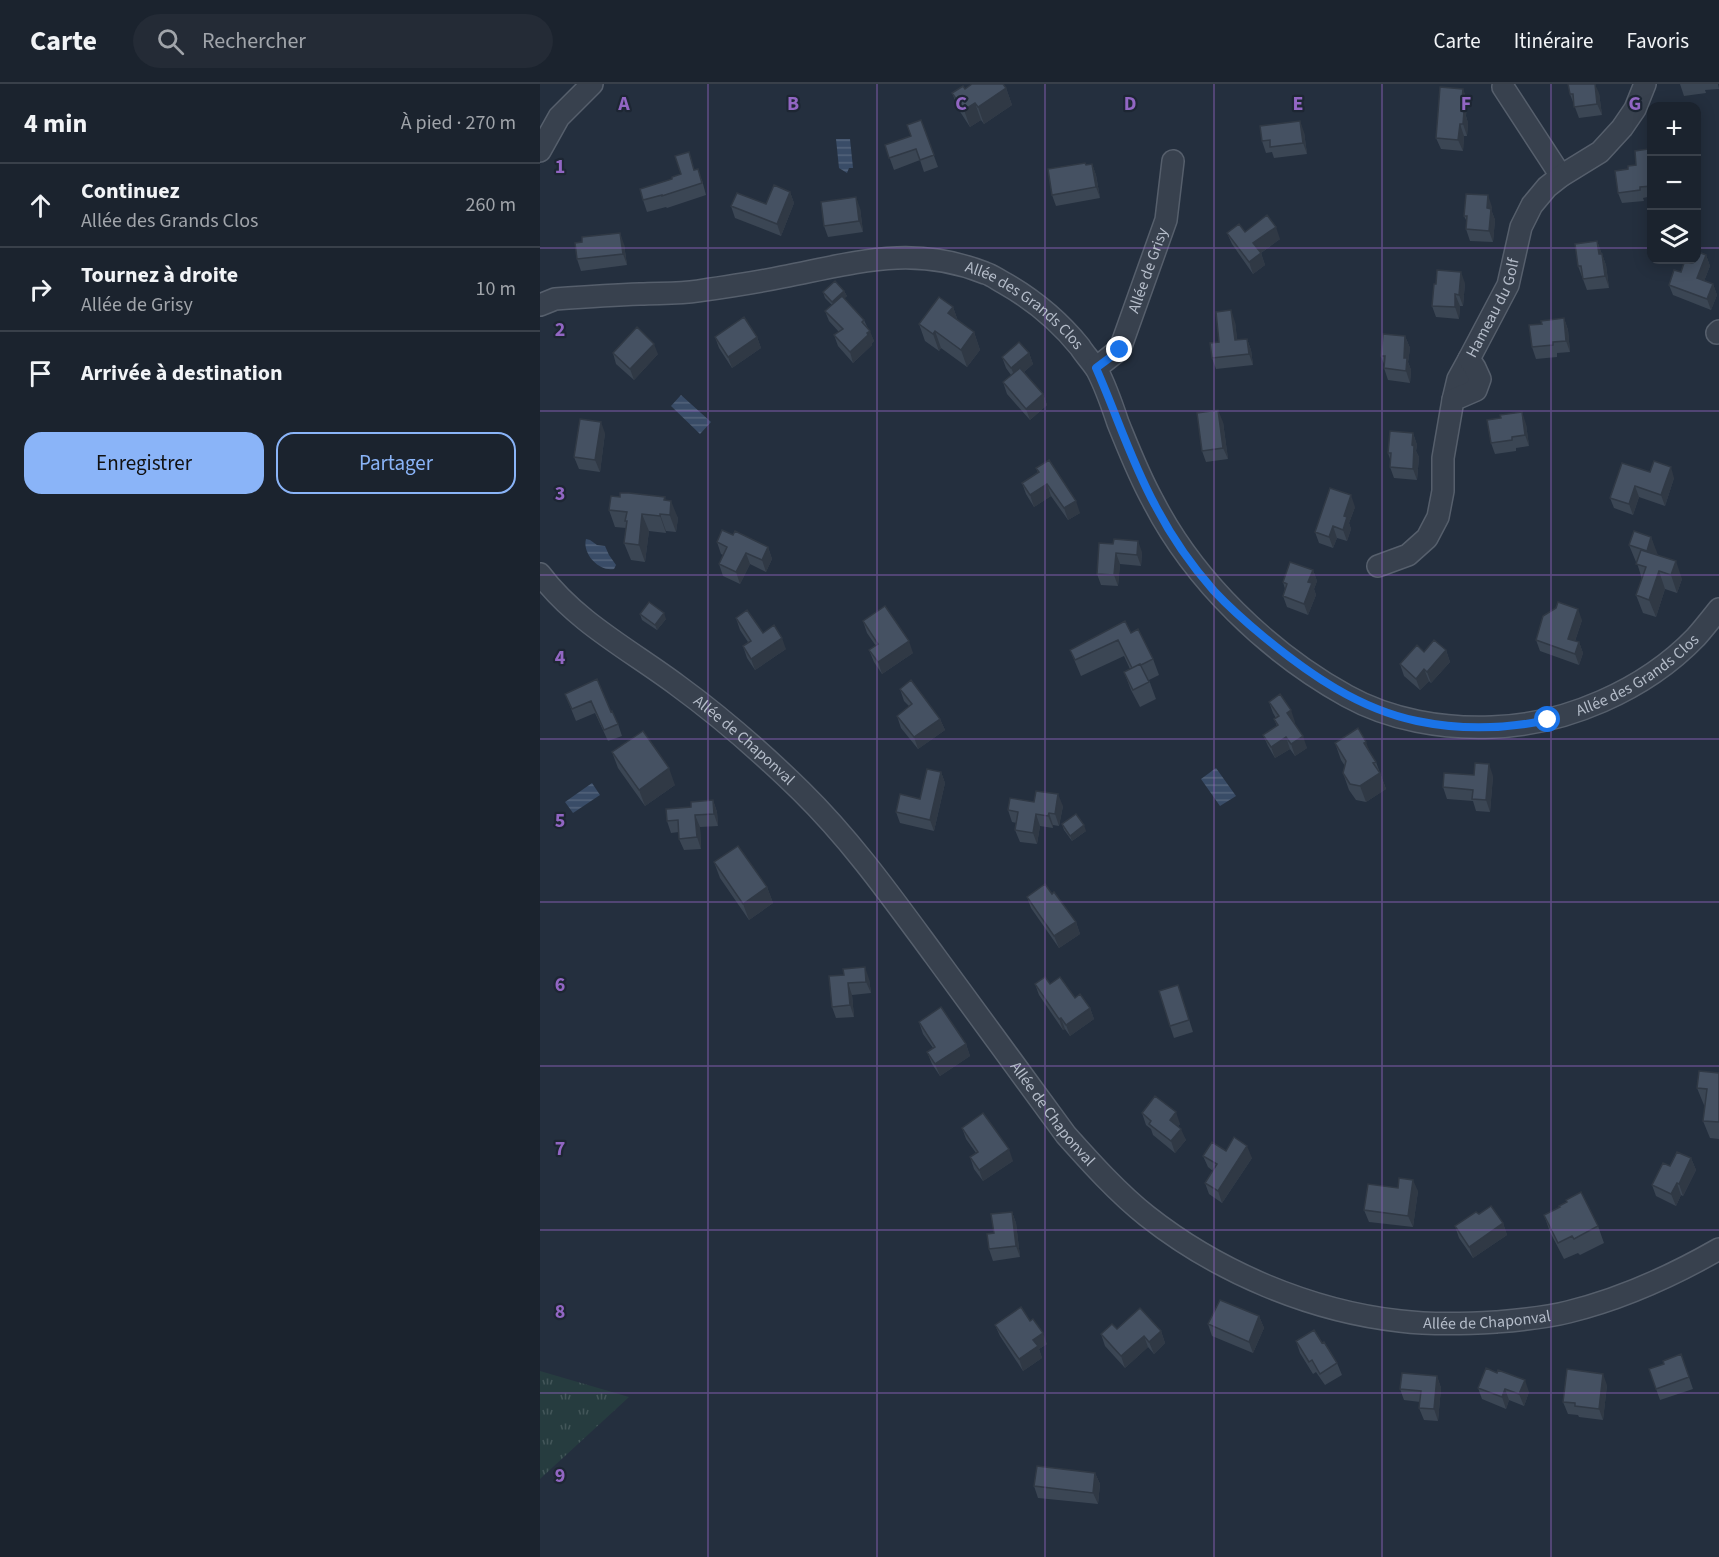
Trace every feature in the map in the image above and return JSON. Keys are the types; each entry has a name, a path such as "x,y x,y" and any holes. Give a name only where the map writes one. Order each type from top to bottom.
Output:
{"street":[{"path":"540,151 559,117 592,84"},
{"name":"Hameau du Golf","path":"1378,566 1408,555 1427,537 1438,517 1443,491 1443,458 1453,400 1476,390 1480,380 1469,359 1508,285 1521,227 1532,205 1547,187 1561,176 1600,152 1622,128 1635,109 1645,84"},
{"path":"1503,87 1561,176"},
{"name":"Allée de Grisy","path":"1096,368 1120,350 1166,219 1173,161"},
{"name":"Allée des Grands Clos","path":"540,305 565,298 692,292 778,278 864,260 905,257 945,261 987,273 1027,297 1054,317 1096,368 1155,507 1208,584 1250,625 1298,665 1349,697 1385,712 1418,721 1481,728 1516,726 1548,720 1599,702 1622,692 1687,645 1719,609"},
{"name":"Allée de Chaponval","path":"540,574 565,602 600,631 676,684 735,730 802,792 842,834 878,878 1066,1135 1145,1214 1206,1255 1278,1291 1334,1308 1400,1321 1473,1324 1568,1312 1607,1300 1686,1268 1719,1249"}],"green space":[{"path":"540,1371 629,1397 540,1479"}],"water":[{"path":"836,139 850,139 853,168 849,168 847,173 839,168"},
{"path":"681,395 711,422 700,434 671,406"},
{"path":"586,539 597,545 605,546 616,565 614,569 603,568 593,561 585,545"},
{"path":"1216,768 1236,796 1220,806 1201,779"},
{"path":"592,783 600,795 573,813 565,802"}],"building":[{"path":"972,84 1003,84 1006,88 978,107 975,103 964,110 952,93 963,86 965,89"},
{"path":"1568,84 1595,84 1597,104 1574,107 1573,94 1570,94"},
{"path":"1440,87 1463,89 1461,111 1464,111 1463,124 1460,124 1458,140 1436,138"},
{"path":"921,120 934,155 920,160 916,149 889,158 885,145 911,136 907,125"},
{"path":"1300,121 1303,143 1270,147 1270,140 1262,141 1260,126"},
{"path":"1647,149 1647,186 1640,187 1640,190 1618,193 1615,171 1636,165 1635,151"},
{"path":"689,152 694,170 698,169 702,183 643,200 640,189 681,174 675,156"},
{"path":"1085,163 1086,165 1092,164 1096,187 1052,195 1048,169"},
{"path":"774,185 790,192 777,224 731,206 737,193 766,204"},
{"path":"1466,194 1488,195 1487,208 1491,209 1489,231 1466,229 1467,216 1464,216"},
{"path":"856,197 859,221 824,226 821,202"},
{"path":"1267,215 1276,227 1253,243 1261,253 1249,262 1227,233 1239,224 1245,232"},
{"path":"620,233 623,254 577,259 575,243 582,242 582,237"},
{"path":"1597,241 1599,254 1602,254 1605,276 1583,279 1581,266 1578,266 1575,244"},
{"path":"1701,253 1706,255 1697,278 1713,284 1707,299 1669,285 1674,270 1681,272 1684,264 1701,264"},
{"path":"1437,270 1461,272 1459,295 1455,294 1455,307 1432,306"},
{"path":"835,281 844,291 832,302 823,292"},
{"path":"842,296 864,320 862,322 870,331 850,352 834,335 843,329 825,311"},
{"path":"939,297 953,307 948,313 974,332 961,350 935,331 933,334 919,324"},
{"path":"1231,310 1235,340 1247,339 1249,354 1212,358 1210,343 1219,342 1216,312"},
{"path":"744,317 757,337 728,357 715,337"},
{"path":"1564,318 1566,341 1532,347 1529,325"},
{"path":"637,327 654,344 630,369 613,353"},
{"path":"1383,334 1405,336 1406,371 1384,368 1385,356 1381,356"},
{"path":"1019,342 1029,353 1011,368 1002,357"},
{"path":"1020,368 1043,394 1026,409 1003,382"},
{"path":"1218,410 1223,448 1202,451 1197,413"},
{"path":"1522,412 1525,435 1512,437 1512,440 1491,443 1487,420 1501,418 1500,415"},
{"path":"580,419 601,422 595,460 574,457"},
{"path":"1390,431 1413,433 1413,469 1390,467 1391,453 1388,453"},
{"path":"1049,460 1076,501 1064,508 1047,484 1030,495 1022,483 1039,472 1036,468"},
{"path":"1654,461 1671,467 1661,495 1635,486 1629,504 1610,498 1622,463 1650,472"},
{"path":"1330,488 1351,495 1344,516 1347,517 1343,530 1333,526 1329,537 1315,532"},
{"path":"620,493 665,497 664,500 671,501 670,515 642,514 639,545 624,543 627,512 609,510 611,496 620,497"},
{"path":"722,530 733,535 735,531 768,547 762,560 746,553 736,572 719,564 727,547 717,542"},
{"path":"1634,531 1651,537 1647,551 1629,545"},
{"path":"1114,539 1138,541 1137,555 1116,553 1114,575 1097,574 1099,543 1113,544"},
{"path":"1641,550 1676,561 1671,575 1659,571 1649,600 1636,595 1646,567 1636,564"},
{"path":"1290,562 1313,570 1308,582 1312,583 1304,604 1283,596 1287,584 1283,582"},
{"path":"649,602 664,613 655,625 640,614"},
{"path":"1558,602 1578,609 1568,639 1579,642 1575,654 1536,640 1543,616 1556,608"},
{"path":"885,606 909,641 878,662 869,650 878,644 863,621"},
{"path":"747,610 763,633 774,625 782,638 751,659 743,646 751,641 736,618"},
{"path":"1125,621 1131,633 1138,629 1153,659 1132,668 1118,640 1075,660 1070,650"},
{"path":"1434,640 1446,650 1427,672 1424,669 1416,679 1400,664 1417,645 1424,652"},
{"path":"1140,664 1149,682 1133,690 1124,672"},
{"path":"597,679 618,724 604,730 591,701 572,709 565,694"},
{"path":"911,680 940,719 914,737 897,716 912,704 900,689"},
{"path":"1280,694 1291,710 1287,713 1303,736 1291,744 1286,737 1271,747 1263,735 1278,725 1274,719 1279,716 1269,702"},
{"path":"1358,728 1376,762 1373,763 1380,773 1360,786 1350,784 1343,773 1346,761 1335,743"},
{"path":"643,731 669,768 639,790 612,752"},
{"path":"1475,763 1489,764 1486,800 1472,799 1473,790 1443,787 1444,773 1474,775"},
{"path":"927,769 941,772 930,820 896,812 900,794 920,799"},
{"path":"1036,791 1058,794 1055,814 1049,813 1048,816 1036,814 1033,833 1015,830 1018,812 1008,810 1010,798 1034,802"},
{"path":"713,800 714,814 695,815 697,837 679,839 678,820 667,821 666,809 691,807 691,802"},
{"path":"1076,814 1084,825 1070,836 1062,824"},
{"path":"738,846 767,887 743,904 714,862"},
{"path":"1045,884 1052,894 1054,892 1076,922 1054,936 1027,897"},
{"path":"865,967 866,982 848,983 850,1005 832,1007 829,976 844,975 843,969"},
{"path":"1045,977 1050,984 1060,977 1075,998 1080,994 1090,1008 1066,1025 1061,1018 1059,1019 1035,984"},
{"path":"1178,985 1189,1020 1170,1026 1159,991"},
{"path":"941,1007 966,1044 935,1064 927,1052 935,1047 919,1022"},
{"path":"1699,1071 1719,1073 1719,1122 1703,1121 1707,1089 1697,1088"},
{"path":"1155,1096 1176,1112 1170,1120 1181,1129 1171,1141 1149,1124 1151,1121 1142,1113"},
{"path":"983,1113 1009,1149 979,1170 970,1157 978,1152 962,1128"},
{"path":"1234,1137 1247,1146 1218,1191 1205,1183 1217,1164 1203,1156 1212,1142 1226,1151"},
{"path":"1677,1152 1691,1158 1679,1184 1677,1183 1671,1194 1652,1185 1663,1163 1670,1166"},
{"path":"1399,1178 1413,1180 1408,1216 1364,1210 1368,1184 1398,1188"},
{"path":"1581,1192 1598,1226 1574,1239 1572,1236 1558,1243 1544,1215"},
{"path":"1491,1206 1503,1223 1469,1247 1455,1226 1476,1212 1479,1214"},
{"path":"1012,1212 1016,1246 989,1249 987,1234 994,1233 991,1214"},
{"path":"1220,1300 1259,1316 1249,1342 1208,1324"},
{"path":"1021,1307 1030,1321 1033,1319 1043,1333 1033,1340 1038,1346 1019,1359 995,1325"},
{"path":"1140,1308 1161,1331 1149,1342 1144,1336 1121,1356 1101,1334 1112,1324 1117,1329"},
{"path":"1314,1330 1337,1363 1320,1374 1312,1360 1309,1362 1296,1341"},
{"path":"1681,1354 1689,1377 1656,1389 1649,1369 1664,1364 1663,1361"},
{"path":"1486,1368 1525,1380 1519,1394 1505,1389 1502,1397 1478,1388"},
{"path":"1567,1369 1603,1374 1599,1409 1563,1402"},
{"path":"1402,1373 1437,1376 1434,1409 1419,1408 1421,1391 1400,1389"},
{"path":"1037,1466 1095,1473 1093,1493 1034,1486"}],"route":[{"path":"1120,350 1096,368 1140,476 1155,507 1194,566 1216,593 1250,625 1298,665 1315,676 1349,697 1385,712 1418,721 1481,728 1516,726 1548,720"}]}
